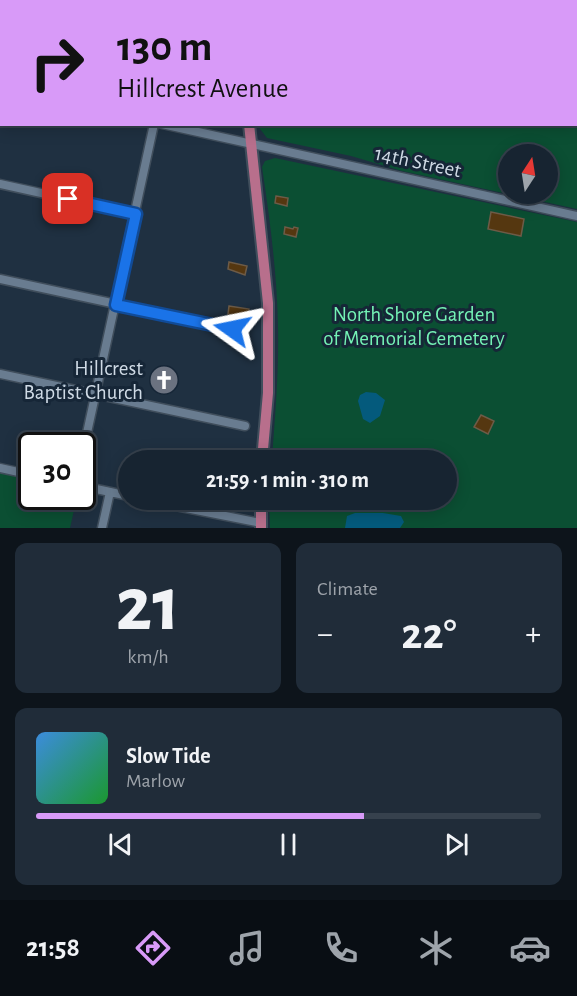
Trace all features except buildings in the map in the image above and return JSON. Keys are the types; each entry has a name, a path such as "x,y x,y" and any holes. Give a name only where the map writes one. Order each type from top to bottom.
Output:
{"main road":[{"path":"249,126 268,303 268,393 263,450"},
{"path":"261,510 261,526"}],"street":[{"path":"88,432 154,126"},
{"name":"14th Street","path":"171,126 577,216"},
{"path":"0,184 136,214"},
{"path":"0,279 232,329"},
{"path":"0,374 245,426"},
{"path":"0,468 18,472"},
{"path":"96,489 118,494"},
{"path":"102,528 110,492"},
{"path":"190,510 261,526"}],"green space":[{"path":"258,126 577,126 577,209 554,204 558,204 558,144 498,144 498,192 402,171 351,156 267,138"},
{"name":"North Shore Garden of Memorial Cemetery","path":"275,158 577,222 577,528 270,528 269,510 457,510 457,450 273,450 278,344 273,247 262,167 265,161"},
{"path":"0,472 18,475 18,510 74,510 70,528 0,528"}],"water":[{"path":"366,392 376,393 385,400 380,416 370,423 363,419 358,401 360,395"},
{"path":"355,513 383,513 401,516 404,522 400,528 345,528 347,516"}],"place":[{"name":"Hillcrest Baptist Church","path":"164,380"}],"route":[{"path":"68,199 136,214 116,305 232,329"}]}
